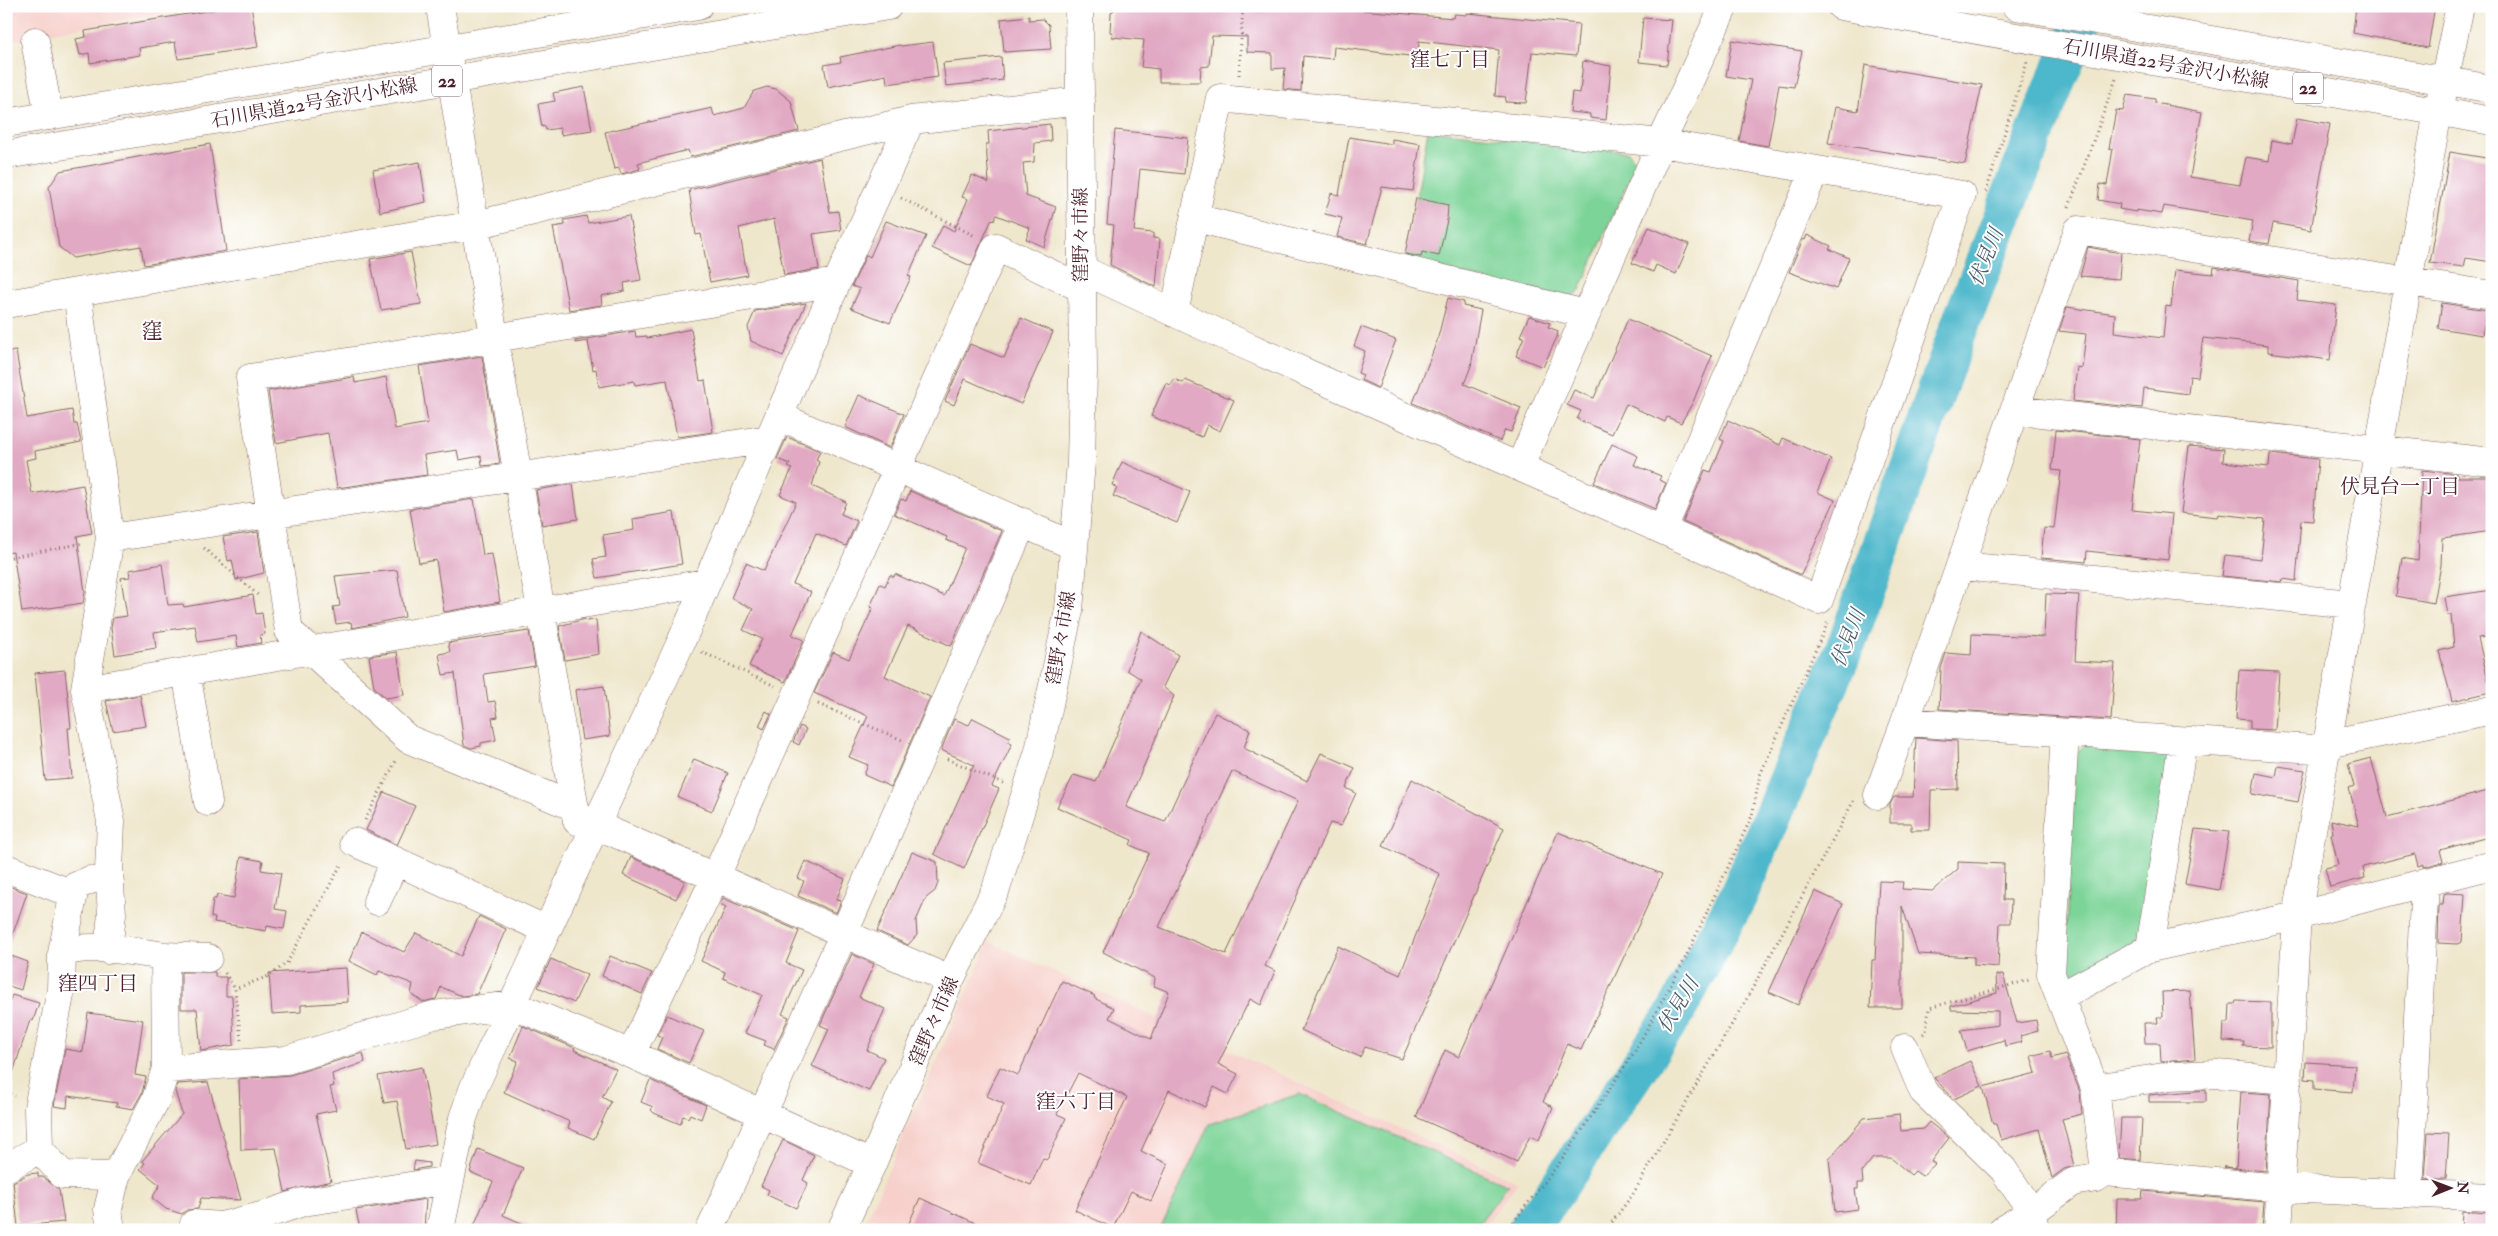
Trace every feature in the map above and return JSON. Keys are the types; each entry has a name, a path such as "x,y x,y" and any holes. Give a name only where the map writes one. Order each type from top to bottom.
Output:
{"street":[{"path":"440,6 475,225 582,854"},
{"name":"石川県道22号金沢小松線","path":"6,123 698,6"},
{"name":"石川県道22号金沢小松線","path":"6,155 888,6"},
{"name":"窪野々市線","path":"841,1230 872,1164 950,980 996,889 1039,752 1069,610 1072,545 1081,462 1081,101 1079,6"},
{"path":"1520,466 1661,143 1724,6"},
{"name":"石川県道22号金沢小松線","path":"1841,6 2492,121"},
{"name":"石川県道22号金沢小松線","path":"2016,6 2492,89"},
{"path":"2278,1230 2297,916 2410,282 2438,111 2460,6"},
{"path":"36,41 49,116"},
{"path":"631,1054 716,876 996,247 1174,314 1663,529 1819,600 1962,195 1661,143 1238,98 1220,98 1174,314"},
{"path":"6,304 475,225 911,120 1081,101"},
{"path":"440,1230 463,1118 547,930 681,642 837,282 911,120"},
{"path":"1663,529 1815,170"},
{"path":"1195,218 1586,314"},
{"path":"1866,796 1905,722 2078,230 2492,295"},
{"path":"575,807 408,739 289,631 250,378 837,282"},
{"path":"77,292 110,538 85,689 111,821 109,871 112,914 108,950"},
{"path":"2014,410 2492,462"},
{"path":"110,538 518,476 774,427 896,469 1023,522 1072,545"},
{"path":"710,1230 844,933 1023,522"},
{"path":"1961,566 2352,604"},
{"path":"85,689 705,583"},
{"path":"186,672 208,802"},
{"path":"1905,722 2314,749 2327,744 2492,710"},
{"path":"2066,733 2056,985 2095,1088 2105,1172"},
{"path":"2150,948 2183,741"},
{"path":"596,825 950,980"},
{"path":"354,842 547,930"},
{"path":"376,901 395,862"},
{"path":"2056,985 2150,948 2297,916 2492,865"},
{"path":"6,868 66,891 109,871"},
{"path":"2409,1193 2425,882"},
{"path":"75,887 62,953 61,990 38,1108 39,1149 63,1175 116,1176"},
{"path":"62,953 74,948 208,958"},
{"path":"111,1230 108,1209 116,1176 152,1107 166,1069 165,956"},
{"path":"166,1069 286,1060 434,1015 513,1005 631,1054 872,1164"},
{"path":"1905,1048 1923,1091 2003,1169 2034,1221"},
{"path":"2095,1088 2170,1076 2217,1074 2288,1080"},
{"path":"6,1168 39,1149"},
{"path":"2002,1230 2034,1221 2073,1182 2096,1178 2105,1172 2281,1188 2492,1197"},
{"path":"194,1230 194,1224 221,1226 265,1215 303,1202 450,1180"}],"path":[{"path":"1238,98 1243,6"},
{"path":"1984,199 2039,41"},
{"path":"2068,212 2114,83 2126,57"},
{"path":"881,188 996,247"},
{"path":"180,527 286,619"},
{"path":"6,558 110,538"},
{"path":"1507,1230 1564,1157 1635,1052 1684,961 1752,816 1760,776 1832,613"},
{"path":"243,1063 235,989 269,976 287,964 408,739"},
{"path":"923,748 1026,792"},
{"path":"1606,1230 1633,1194 1750,993 1826,856 1866,796"},
{"path":"1905,1048 1926,1032 1929,1008 2056,985"}],"shaded area":[{"path":"6,6 203,6 48,33 40,37 6,41"},
{"path":"989,942 1518,1182 1482,1230 862,1230"}],"green space":[{"path":"1428,130 1629,152 1636,164 1579,292 1564,300 1406,260"},
{"path":"2085,745 2164,748 2173,760 2142,928 2134,943 2073,975 2064,967 2075,754"},
{"path":"1299,1094 1508,1185 1474,1230 1160,1230 1209,1124"}],"building":[{"path":"236,6 251,6 258,47 178,59 175,42 139,48 140,55 90,63 89,53 80,55 76,39 86,37 85,31"},
{"path":"1118,6 1205,6 1205,9 1257,12 1257,6 1315,6 1453,18 1454,14 1467,15 1467,13 1579,24 1576,56 1532,52 1526,103 1505,102 1506,97 1495,96 1499,50 1419,41 1418,57 1334,47 1333,59 1303,56 1301,91 1283,89 1285,68 1272,69 1272,53 1247,52 1247,37 1212,36 1209,66 1201,67 1200,82 1159,82 1159,69 1141,67 1144,40 1112,37 1113,33 1110,32 1111,13"},
{"path":"2356,6 2435,6 2428,48 2353,33"},
{"path":"1029,16 1029,20 1043,19 1049,25 1051,49 1004,52 1001,19"},
{"path":"1643,18 1672,20 1667,65 1639,62"},
{"path":"1732,40 1802,51 1794,87 1779,85 1768,146 1739,141 1751,80 1726,76"},
{"path":"933,42 938,77 887,84 886,75 828,87 824,65 841,62 840,57 900,45"},
{"path":"1001,57 1003,80 946,86 943,63"},
{"path":"1583,61 1611,66 1606,120 1590,118 1590,114 1570,112 1572,92 1580,93"},
{"path":"1865,65 1982,85 1965,164 1828,143 1835,107 1858,111"},
{"path":"584,87 592,130 561,135 560,128 546,130 545,126 542,127 538,104 555,101 553,93"},
{"path":"767,87 776,89 791,101 799,131 690,157 688,150 638,163 640,169 621,174 619,168 614,169 605,132 712,108 714,116 744,108 754,91"},
{"path":"2127,95 2155,99 2155,103 2202,112 2190,177 2240,185 2246,157 2269,161 2272,140 2292,144 2297,118 2330,124 2311,230 2273,223 2269,244 2249,241 2253,221 2164,206 2162,214 2136,210 2136,212 2119,209 2120,204 2098,200 2100,184 2107,185 2113,149 2109,148 2116,110 2123,111"},
{"path":"1050,124 1051,141 1035,143 1034,162 1023,163 1026,196 1056,207 1044,247 1026,239 1030,228 996,215 994,221 992,219 971,266 932,248 943,225 954,231 968,199 962,197 972,175 989,183 986,144 989,144 988,131"},
{"path":"1115,130 1188,138 1184,174 1140,169 1134,231 1153,233 1153,238 1160,239 1156,287 1110,265 1114,225 1107,224"},
{"path":"1349,137 1392,144 1392,139 1420,144 1413,191 1382,187 1367,244 1337,237 1342,218 1325,214 1331,193 1339,195"},
{"path":"210,144 226,251 144,265 141,246 73,258 59,247 49,187 60,171"},
{"path":"2450,152 2492,159 2492,262 2466,258 2464,267 2430,263"},
{"path":"820,158 830,212 838,211 841,230 813,234 819,269 784,275 774,219 739,228 747,275 710,282 701,234 696,235 689,190"},
{"path":"420,162 426,202 380,212 373,170"},
{"path":"1416,198 1448,205 1447,220 1439,256 1422,252 1421,257 1405,254"},
{"path":"586,216 588,223 629,216 641,280 624,283 625,291 601,296 602,305 569,310 553,227 565,225 564,220"},
{"path":"886,221 926,236 908,276 911,277 890,323 851,308 860,289 852,286 866,255 870,257"},
{"path":"1649,227 1689,244 1676,274 1656,265 1653,272 1632,263"},
{"path":"1807,235 1831,246 1829,249 1849,258 1836,289 1789,272 1803,239 1805,240"},
{"path":"2088,247 2121,253 2119,279 2080,276"},
{"path":"411,252 421,304 381,310 370,259"},
{"path":"2214,267 2299,281 2297,300 2336,305 2330,360 2268,352 2268,345 2203,338 2198,377 2190,376 2188,394 2144,388 2142,408 2073,401 2077,367 2082,368 2086,334 2059,331 2067,307 2115,314 2114,332 2163,338 2166,306 2171,307 2175,270 2213,274"},
{"path":"1448,298 1464,302 1463,306 1481,310 1471,366 1464,384 1521,408 1511,432 1505,430 1500,441 1413,403 1437,341"},
{"path":"806,303 783,356 751,341 748,327 755,311"},
{"path":"2442,303 2487,310 2482,335 2438,328"},
{"path":"1529,316 1550,323 1548,327 1558,331 1543,367 1516,356 1524,337 1520,336"},
{"path":"1021,318 1053,332 1021,404 965,379 954,405 945,401 970,344 1004,358"},
{"path":"1628,319 1712,356 1693,402 1681,423 1667,417 1665,422 1626,404 1612,434 1577,419 1581,411 1567,405 1574,390 1594,398"},
{"path":"1361,327 1396,340 1378,388 1361,380 1363,375 1358,373 1365,351 1354,346"},
{"path":"691,329 700,381 705,380 713,432 677,437 667,380 635,385 634,381 599,387 596,369 593,370 588,341 575,343 575,341 635,331 636,337 647,336 647,338"},
{"path":"16,351 27,418 72,410 74,424 77,424 81,442 35,451 36,458 26,460 32,494 83,485 92,533 77,536 85,592 83,603 22,612 13,552 6,553 6,352"},
{"path":"482,356 500,464 482,466 481,456 459,460 457,450 424,455 427,475 337,488 328,433 276,443 268,391 354,377 355,383 386,377 395,429 428,423 419,366"},
{"path":"1174,379 1183,383 1185,380 1234,400 1220,431 1207,425 1202,437 1151,416 1166,383 1171,385"},
{"path":"859,395 904,414 890,448 845,427"},
{"path":"1728,420 1780,445 1783,438 1831,459 1817,492 1835,500 1801,575 1683,522 1705,470 1711,472 1724,441 1720,439"},
{"path":"2056,430 2140,439 2132,510 2172,514 2168,560 2087,551 2086,562 2041,558 2044,528 2054,529 2061,471 2052,470"},
{"path":"787,437 820,451 816,460 819,462 812,486 846,502 841,514 857,521 846,546 816,533 793,584 811,592 792,635 804,640 785,682 749,666 762,639 743,630 753,609 731,598 746,563 764,571 796,502 780,495 792,469 788,467 790,464 777,459"},
{"path":"1612,444 1638,456 1634,465 1661,476 1659,480 1666,483 1655,509 1594,483"},
{"path":"2189,446 2224,449 2223,462 2269,467 2270,454 2318,459 2313,521 2301,520 2296,581 2283,579 2282,582 2222,576 2225,555 2261,559 2265,519 2218,514 2217,517 2181,513"},
{"path":"1122,462 1190,492 1177,523 1113,496 1117,488 1112,485"},
{"path":"2422,470 2457,474 2457,477 2492,477 2492,531 2442,538 2441,565 2434,603 2396,596 2402,558 2418,561"},
{"path":"573,484 578,519 542,525 536,490"},
{"path":"910,491 1002,531 951,646 908,626 885,676 930,697 891,787 864,775 868,765 849,757 868,716 814,693 833,652 849,659 873,608 870,607 880,584 885,586 890,575 894,577 895,574 944,596 965,548 946,540 947,537 894,514 901,499 906,501"},
{"path":"474,499 483,555 492,554 500,602 444,612 436,560 419,563 410,509"},
{"path":"674,512 682,564 597,578 593,559 606,557 603,535 634,530 633,519"},
{"path":"258,532 264,573 236,580 232,560 228,561 223,537"},
{"path":"162,564 168,605 183,604 184,607 253,595 256,614 262,613 265,634 260,635 261,643 238,647 236,636 198,642 195,626 154,632 156,648 115,655 111,628 113,618 127,616 121,578 130,577 129,570"},
{"path":"397,570 405,617 352,628 351,622 336,624 333,607 340,606 335,576"},
{"path":"2492,590 2492,636 2478,638 2491,692 2452,701 2439,651 2454,647 2451,615 2447,615 2444,597"},
{"path":"2046,594 2079,595 2075,661 2115,663 2111,720 1939,709 1941,668 1946,653 1971,655 1972,634 2044,637"},
{"path":"585,619 586,621 596,620 599,654 565,660 559,626"},
{"path":"529,631 535,666 484,674 488,702 495,701 498,717 492,718 496,740 481,743 481,746 471,748 464,745 455,673 443,675 439,654 450,652 448,643"},
{"path":"1141,631 1178,655 1163,687 1174,696 1126,807 1165,822 1215,713 1250,730 1244,748 1307,781 1321,753 1355,768 1346,788 1356,793 1341,826 1330,823 1265,966 1275,971 1261,1005 1250,999 1218,1064 1238,1074 1228,1094 1214,1087 1205,1107 1169,1090 1141,1151 1168,1164 1151,1201 1131,1191 1113,1228 1075,1210 1127,1097 1078,1073 1057,1114 1066,1118 1048,1158 1046,1160 1043,1158 1031,1185 978,1163 1004,1104 987,1096 1000,1067 1018,1075 1062,981 1095,996 1094,998 1114,1008 1109,1018 1151,1039 1169,992 1154,986 1155,978 1103,952 1149,853 1130,845 1132,840 1057,807 1074,775 1096,782 1141,679 1127,670","holes":["1232,771 1298,801 1226,954 1159,927"]},
{"path":"397,652 404,695 386,698 374,687 369,656"},
{"path":"65,670 71,728 68,728 72,778 45,780 35,673"},
{"path":"2239,670 2279,672 2275,730 2250,729 2250,720 2236,719"},
{"path":"604,686 610,736 582,740 575,690"},
{"path":"140,695 146,726 113,731 106,701"},
{"path":"766,711 771,714 764,729 759,726"},
{"path":"973,718 1010,737 1008,742 1012,744 992,786 999,789 964,869 934,854 974,765 941,750 954,719 969,725"},
{"path":"800,726 806,729 799,745 793,742"},
{"path":"1916,738 1957,741 1958,789 1931,790 1930,830 1911,830 1911,823 1890,823 1890,804 1894,797 1913,797"},
{"path":"2371,758 2387,817 2492,790 2492,836 2440,850 2443,862 2424,867 2424,864 2418,866 2415,854 2363,867 2365,878 2330,887 2325,868 2338,865 2331,834 2333,833 2331,820 2359,826 2349,788 2354,786 2348,764"},
{"path":"694,759 728,773 712,811 678,797"},
{"path":"2278,766 2305,770 2298,802 2252,794 2256,773 2276,777"},
{"path":"1412,779 1504,828 1402,1059 1365,1047 1360,1057 1301,1030 1338,946 1400,975 1440,874 1383,846"},
{"path":"384,792 415,806 397,845 366,830"},
{"path":"2195,829 2229,832 2219,890 2185,884"},
{"path":"1558,832 1662,874 1581,1050 1567,1044 1543,1102 1553,1107 1539,1140 1530,1136 1517,1162 1416,1117 1445,1050 1459,1057"},
{"path":"912,852 937,862 938,883 935,891 926,898 916,921 917,935 908,945 877,931"},
{"path":"241,857 263,861 261,870 281,873 275,909 287,911 284,929 267,926 266,931 214,922 215,918 211,917 213,899 216,899 217,895 234,898"},
{"path":"631,857 685,881 676,899 623,875"},
{"path":"805,861 845,879 836,900 841,901 836,913 798,896 804,881 798,878"},
{"path":"1958,862 2004,864 2003,900 2011,900 2010,923 2000,923 1998,967 1974,965 1974,957 1918,954 1902,906 1902,1008 1870,1008 1872,960 1875,960 1879,881 1903,882 1902,889 1932,891 1958,869"},
{"path":"6,885 27,893 9,945 6,944"},
{"path":"1815,891 1843,904 1798,1005 1769,992"},
{"path":"2444,894 2465,894 2462,942 2457,944 2438,943 2439,905 2443,905"},
{"path":"723,898 799,931 786,963 802,970 782,1014 789,1017 774,1049 764,1045 766,1041 745,1033 762,995 723,978 725,972 701,961 726,907 720,904"},
{"path":"479,916 506,929 477,994 462,996 441,987 436,999 423,1002 411,994 413,984 379,971 377,975 349,961 362,932 404,952 416,933 461,956"},
{"path":"6,954 28,962 21,990 6,985"},
{"path":"852,954 874,964 859,997 885,1009 867,1050 884,1058 869,1091 812,1066 829,1029 820,1025"},
{"path":"610,956 652,973 642,994 602,976"},
{"path":"551,959 587,975 574,1003 538,987"},
{"path":"346,968 348,1002 301,1005 301,1012 272,1014 269,973"},
{"path":"181,972 215,972 215,977 226,977 226,996 232,996 234,1045 201,1051 197,1009 181,1009"},
{"path":"2003,974 2017,1023 2036,1020 2038,1031 2020,1036 2022,1042 2005,1046 2004,1040 1967,1051 1961,1030 1998,1025 1998,1011 1951,1010 1951,1006 1997,993 1996,975"},
{"path":"2190,991 2195,1059 2161,1062 2160,1043 2145,1043 2144,1023 2158,1023 2157,1017 2163,1017 2162,992"},
{"path":"12,995 39,1003 33,1021 30,1020 10,1082 6,1081 6,1010"},
{"path":"2236,1001 2271,1002 2271,1047 2243,1046 2244,1042 2223,1041 2224,1023 2229,1023 2230,1004 2235,1004"},
{"path":"88,1013 143,1020 135,1075 146,1077 142,1093 133,1109 116,1106 117,1103 68,1096 67,1108 54,1106 65,1049 83,1052"},
{"path":"667,1015 704,1031 689,1063 657,1049 662,1037 657,1035"},
{"path":"523,1026 575,1048 574,1050 616,1069 602,1097 611,1102 594,1139 568,1128 570,1122 504,1092 518,1061 510,1058"},
{"path":"2050,1051 2052,1058 2065,1054 2080,1092 2082,1114 2062,1119 2074,1166 2064,1169 2052,1178 2039,1129 2001,1140 1996,1124 1993,1124 1983,1087 2036,1073 2031,1056"},
{"path":"363,1053 365,1062 332,1074 334,1086 330,1087 336,1110 316,1114 331,1181 285,1192 276,1148 241,1150 239,1079 290,1075"},
{"path":"1970,1061 1982,1086 1954,1099 1934,1078"},
{"path":"2306,1062 2355,1065 2353,1092 2314,1089 2314,1080 2305,1079"},
{"path":"422,1067 436,1144 406,1149 397,1101 384,1103 378,1076"},
{"path":"650,1080 706,1105 701,1119 690,1114 688,1118 683,1116 680,1124 654,1113 651,1110 653,1107 641,1102"},
{"path":"208,1082 241,1200 201,1198 198,1209 187,1210 182,1214 166,1209 152,1198 160,1185 140,1169 145,1163 142,1161 182,1114 175,1091 178,1084"},
{"path":"2206,1090 2206,1102 2149,1102 2149,1095"},
{"path":"2241,1092 2271,1094 2266,1171 2224,1167 2236,1168"},
{"path":"1899,1114 1901,1131 1923,1129 1929,1122 1949,1138 1931,1161 1935,1164 1922,1176 1915,1171 1911,1175 1891,1158 1873,1158 1862,1172 1863,1183 1858,1183 1858,1189 1855,1189 1858,1209 1835,1212 1829,1159 1864,1118"},
{"path":"2121,1118 2142,1118 2140,1160 2119,1158"},
{"path":"2428,1132 2449,1133 2446,1179 2425,1179"},
{"path":"783,1140 814,1155 803,1180 808,1183 796,1208 767,1195 769,1190 761,1186"},
{"path":"478,1149 523,1168 503,1215 537,1230 472,1230 493,1182 470,1172"},
{"path":"415,1161 429,1163 429,1167 413,1170"},
{"path":"38,1173 38,1177 43,1177 59,1190 64,1222 18,1226 13,1182 28,1174"},
{"path":"2143,1191 2264,1202 2262,1230 2116,1230 2117,1199 2142,1199"},
{"path":"920,1198 991,1230 906,1230"},
{"path":"426,1199 424,1230 360,1230 356,1210"},
{"path":"2462,1211 2488,1213 2487,1230 2461,1230"}],"waterway":[{"name":"伏見川","path":"1527,1230 1549,1201 1677,1010 1738,896 1847,643 1960,325 2056,81 2089,6"}],"district":[{"name":"窪七丁目","path":"1450,59"},
{"name":"窪","path":"152,331"},
{"name":"伏見台一丁目","path":"2400,486"},
{"name":"窪四丁目","path":"98,983"},
{"name":"窪六丁目","path":"1076,1101"}]}
